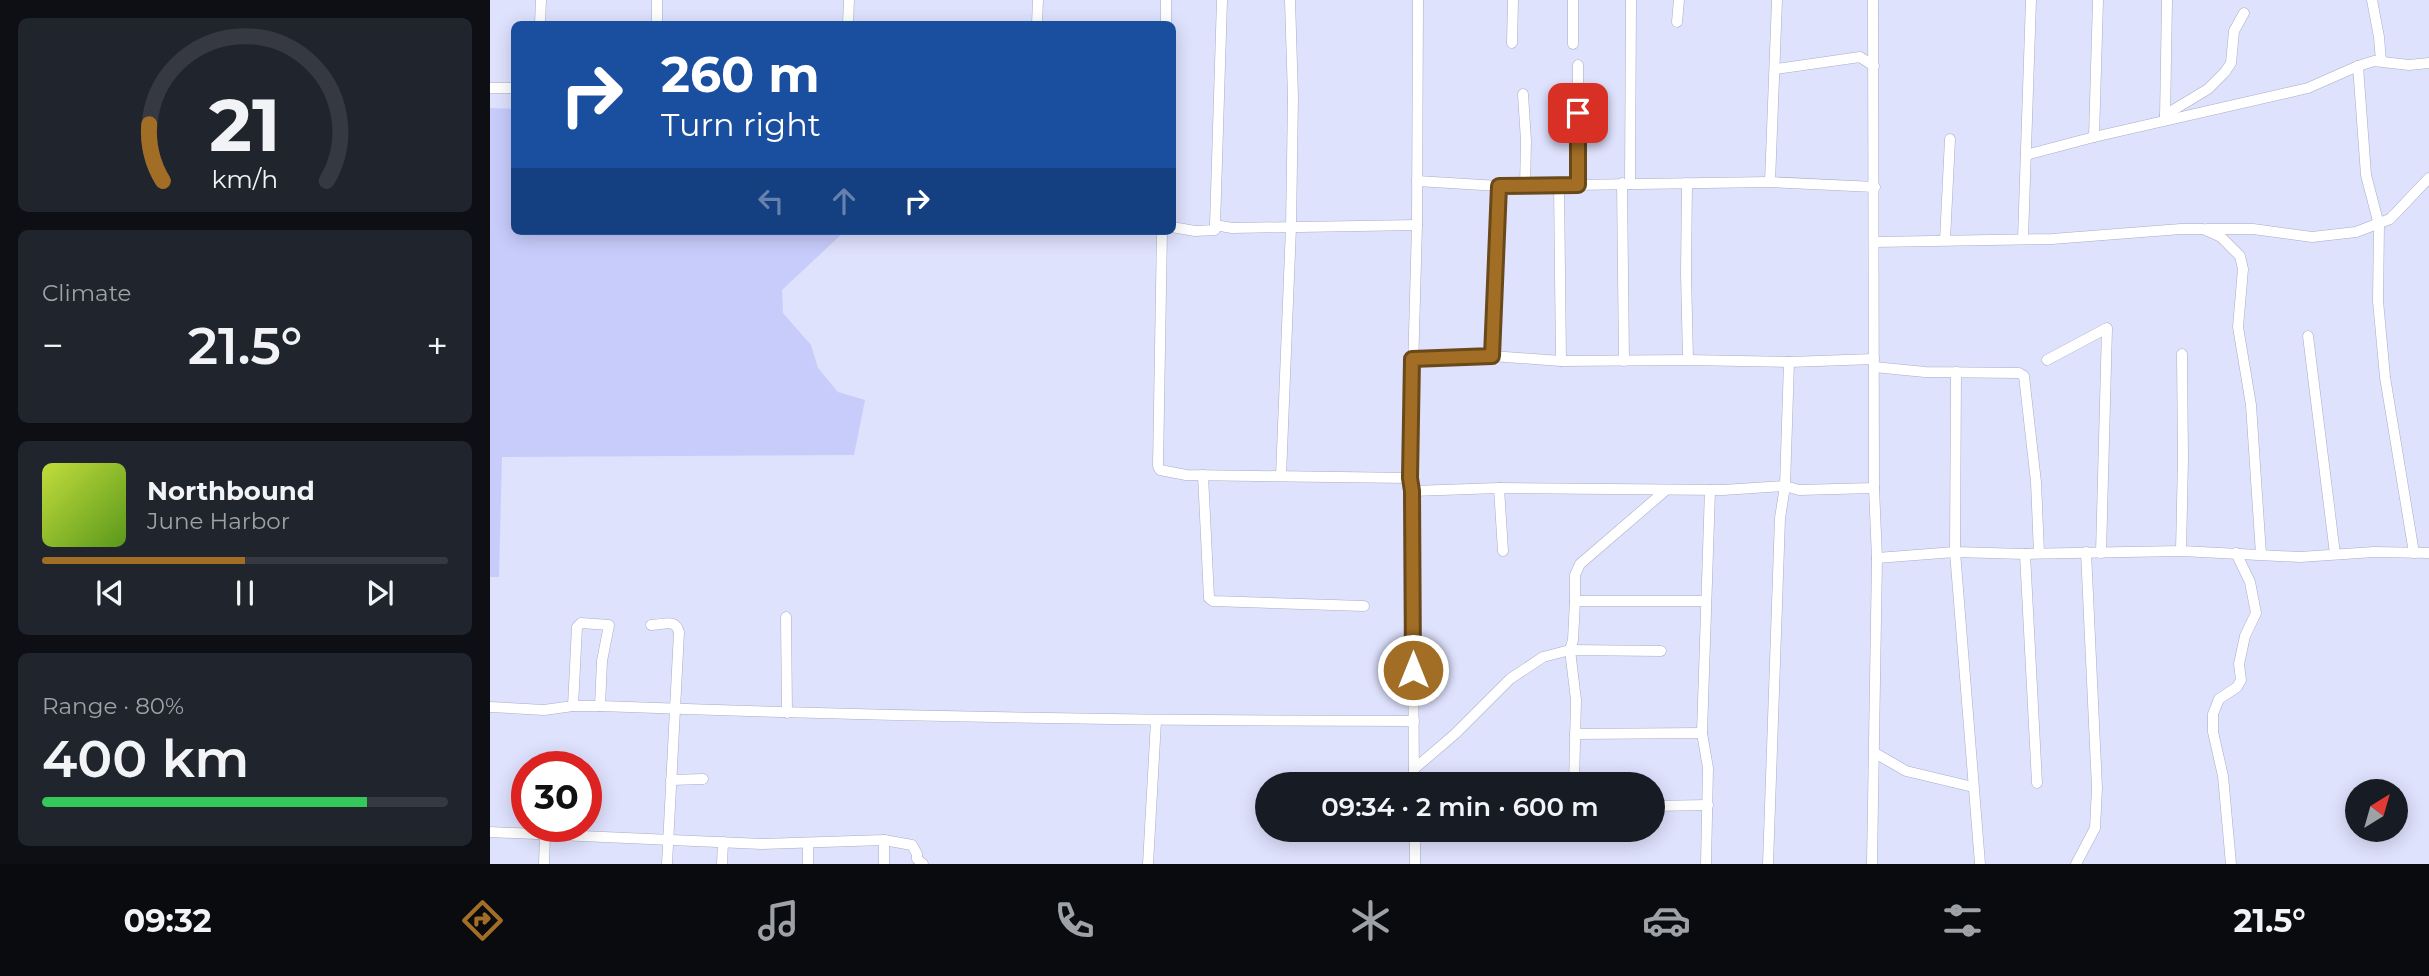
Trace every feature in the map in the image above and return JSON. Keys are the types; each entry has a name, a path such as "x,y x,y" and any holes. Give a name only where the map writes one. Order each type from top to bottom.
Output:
{"street":[{"path":"540,21 541,0"},
{"path":"657,0 657,21"},
{"path":"848,21 849,0"},
{"path":"1037,21 1038,0"},
{"path":"1166,0 1166,21"},
{"path":"1176,227 1214,230 1222,0"},
{"path":"1281,476 1291,227 1293,97 1290,0"},
{"path":"1414,769 1410,478 1417,225 1418,0"},
{"path":"1512,43 1513,0"},
{"path":"1573,0 1573,44"},
{"path":"1623,361 1630,0"},
{"path":"1677,22 1679,0"},
{"path":"1770,183 1777,0"},
{"path":"1872,864 1877,558 1874,488 1873,0"},
{"path":"2023,239 2031,0"},
{"path":"2094,137 2098,0"},
{"path":"2164,118 2167,0"},
{"path":"2372,0 2381,61"},
{"path":"2164,118 2208,89 2225,72 2231,63 2234,31 2244,13"},
{"path":"1776,69 1860,57 1874,66"},
{"path":"2026,155 2164,118 2308,88 2358,65 2381,61 2409,65 2429,63"},
{"path":"1578,65 1578,185"},
{"path":"2358,65 2367,175 2379,225 2378,301 2385,377 2414,553"},
{"path":"490,88 511,88"},
{"path":"1523,94 1525,187"},
{"path":"1945,240 1950,139"},
{"path":"1875,242 2023,239 2203,229 2253,229 2312,237 2339,235 2379,225 2390,219 2429,178"},
{"path":"1417,181 1525,187 1626,183 1770,183 1875,187"},
{"path":"1687,183 1688,360"},
{"path":"1492,356 1499,186"},
{"path":"1559,186 1561,361"},
{"path":"1215,225 1232,228 1417,225"},
{"path":"2203,229 2221,237 2232,246 2240,257 2243,270 2238,327 2250,405 2261,554"},
{"path":"1162,235 1158,466 1163,472 1410,478"},
{"path":"2047,360 2107,328 2101,553"},
{"path":"2308,335 2335,554"},
{"path":"2181,551 2182,354"},
{"path":"1412,359 1492,356 1561,361 1874,363 1925,372 2019,373 2025,377 2036,482 2039,553"},
{"path":"1768,864 1780,518 1785,486 1789,362"},
{"path":"1956,372 1955,552 1980,864"},
{"path":"1203,475 1208,594 1213,601 1364,606"},
{"path":"1412,491 1499,488 1710,490 1785,486 1799,490 1874,488"},
{"path":"1499,488 1503,551"},
{"path":"1574,772 1576,700 1570,650 1573,640 1576,575 1580,565 1610,536 1666,489"},
{"path":"1706,864 1708,768 1702,733 1710,490"},
{"path":"1877,558 1955,552 2025,554 2181,551 2300,557 2429,553"},
{"path":"2077,864 2095,828 2097,788 2086,552"},
{"path":"2231,864 2223,776 2213,732 2213,714 2219,699 2237,687 2241,680 2239,664 2245,636 2256,613 2249,582 2236,553"},
{"path":"2025,554 2037,783"},
{"path":"1574,601 1706,601"},
{"path":"786,617 787,713"},
{"path":"573,706 577,627 581,623 609,625 602,661 600,706"},
{"path":"651,625 672,623 678,628 667,864"},
{"path":"1414,769 1455,734 1510,680 1543,657 1570,650 1661,651"},
{"path":"490,707 544,710 600,706 1156,721 1414,721"},
{"path":"1148,864 1156,721"},
{"path":"1575,734 1702,733"},
{"path":"1875,753 1906,771 1973,787"},
{"path":"671,780 704,779"},
{"path":"1665,806 1708,805"},
{"path":"490,832 511,833"},
{"path":"602,837 808,843 884,840 912,845 917,859 923,864"},
{"path":"884,840 884,864"},
{"path":"544,864 545,842"},
{"path":"722,864 723,842"},
{"path":"1415,842 1416,864"},
{"path":"808,843 808,864"}],"shaded area":[{"path":"490,108 511,109 511,235 841,235 782,290 783,313 811,345 818,368 838,392 865,400 854,455 502,457 499,577 490,577"}],"route":[{"path":"1413,670 1410,478 1412,359 1492,356 1499,186 1578,185 1578,113"}]}
